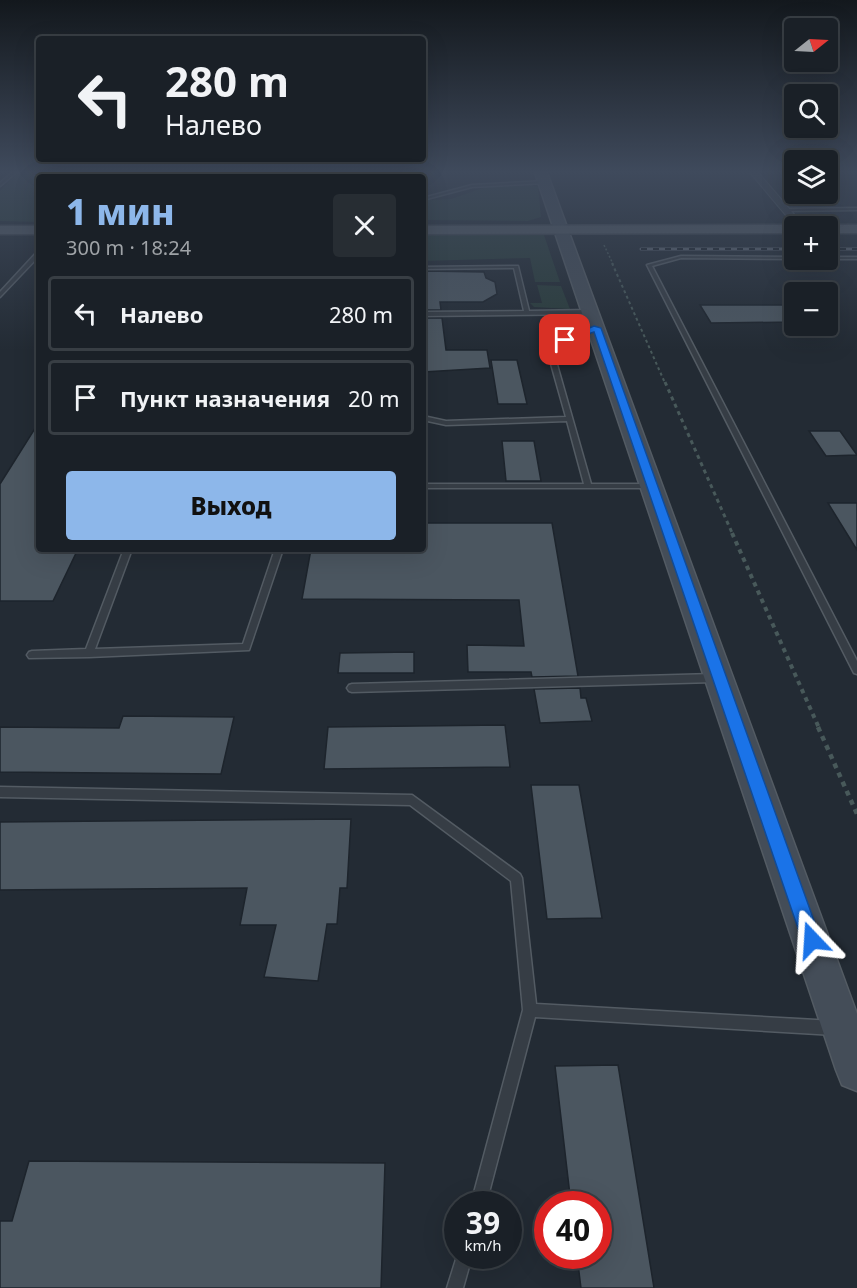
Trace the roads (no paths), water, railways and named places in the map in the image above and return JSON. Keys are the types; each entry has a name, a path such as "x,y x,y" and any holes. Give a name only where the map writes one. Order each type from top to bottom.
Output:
{"street":[{"path":"562,230 857,1070"}],"lane":[{"path":"0,295 36,256"},
{"path":"784,258 681,257 649,265 857,670"},
{"path":"838,258 857,258"},
{"path":"426,268 516,267 527,313"},
{"path":"426,314 527,313 594,320"},
{"path":"588,486 549,346 594,320"},
{"path":"426,419 446,423 569,419"},
{"path":"426,486 652,486"},
{"path":"89,653 127,552"},
{"path":"32,655 246,647 278,552"},
{"path":"352,688 720,678"},
{"path":"0,792 412,800 516,878 530,1010 481,1191"},
{"path":"530,1010 842,1028"},
{"path":"455,1288 460,1269"}],"railway":[{"path":"641,249 784,249"},
{"path":"838,249 857,249"}]}
